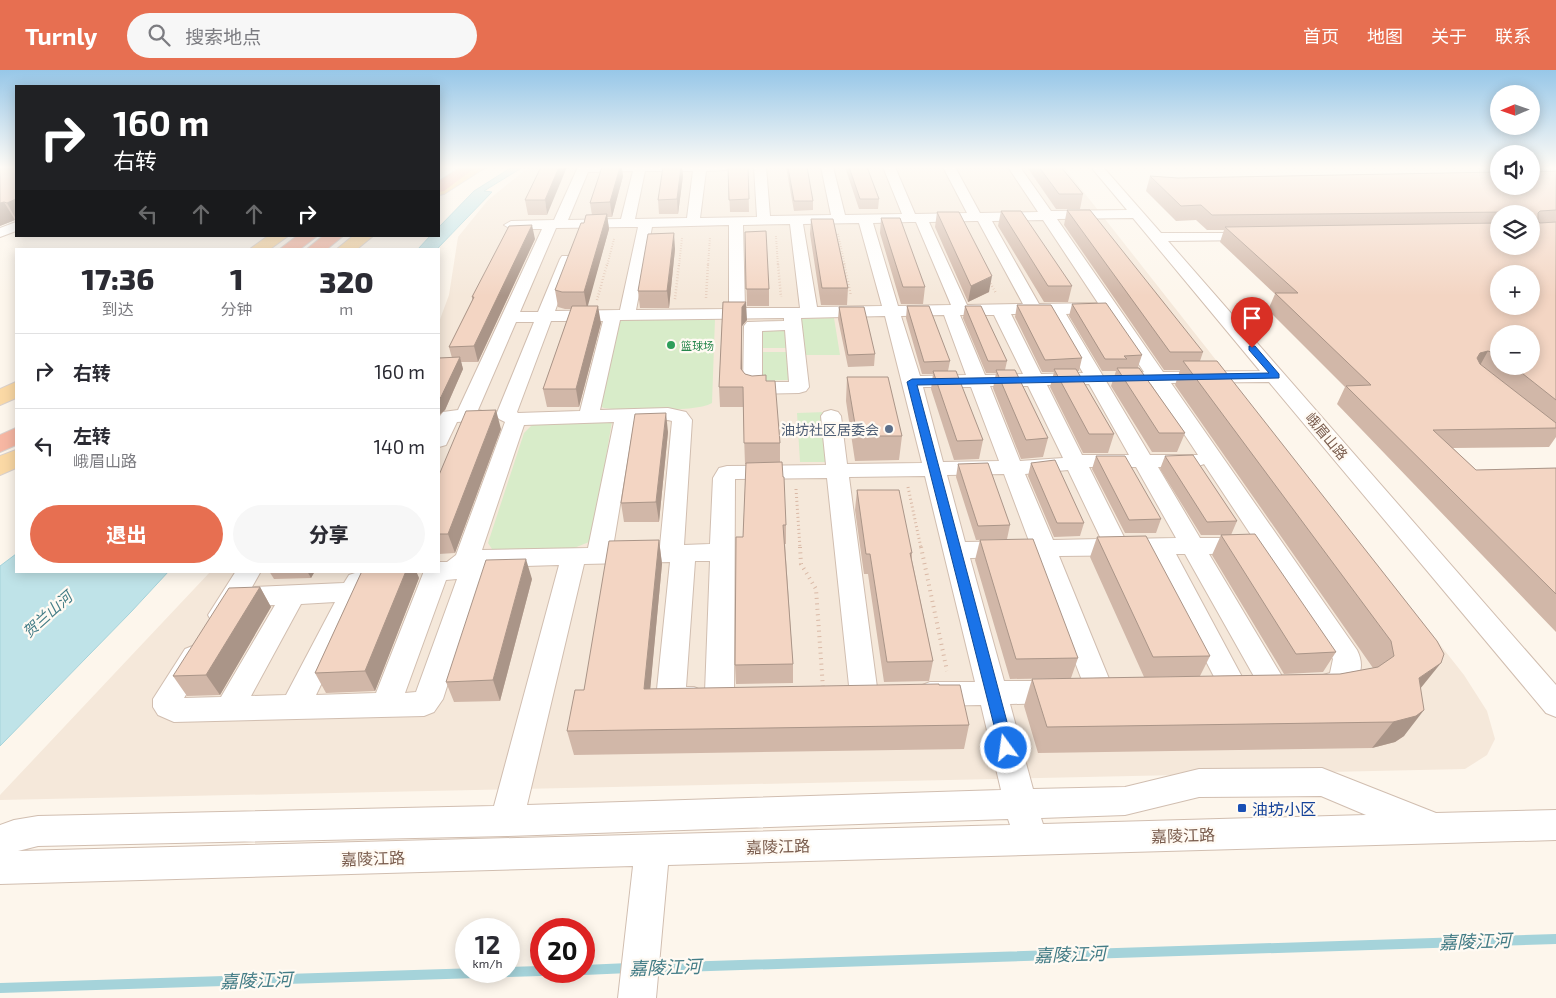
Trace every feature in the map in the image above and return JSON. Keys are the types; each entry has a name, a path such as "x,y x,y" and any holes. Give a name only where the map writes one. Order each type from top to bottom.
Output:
{"highway":[{"path":"290,248 307,237"},
{"path":"317,248 334,237"},
{"path":"0,425 15,416"},
{"path":"0,445 15,436"}],"main road":[{"path":"260,248 278,237"},
{"path":"347,248 363,237"},
{"path":"0,398 15,390"},
{"path":"0,467 15,458"}],"street":[{"path":"465,416 509,317 562,210"},
{"path":"622,223 626,210"},
{"path":"688,222 691,210"},
{"path":"767,210 769,221"},
{"path":"835,210 837,219"},
{"path":"824,696 1110,691 1044,548 979,381 956,310 911,210"},
{"path":"976,210 1044,308 1113,379 1144,461 1275,688"},
{"path":"1032,210 1038,224 1109,308 1347,658 1344,677 1337,685 1206,689"},
{"name":"峨眉山路","path":"1135,210 1556,705"},
{"path":"511,225 1020,216 1038,224 1138,214"},
{"path":"1020,216 1038,224"},
{"path":"865,219 912,382 1030,839"},
{"path":"794,316 796,220"},
{"path":"736,221 737,313"},
{"path":"588,417 646,223"},
{"path":"440,571 453,571 467,559 544,316 580,224"},
{"path":"0,233 15,226"},
{"path":"1157,237 1264,236"},
{"path":"1071,293 1082,308"},
{"path":"509,317 737,313 794,316 855,311 1109,308"},
{"path":"1002,309 1117,547"},
{"path":"912,382 1276,376"},
{"path":"441,430 450,416 588,417 668,414 679,416 682,420 671,699 729,698 722,552 724,478 727,473 1013,468 1046,467 1076,463 1212,460"},
{"path":"507,821 586,556 625,416"},
{"path":"830,416 837,471 884,695"},
{"path":"955,550 1270,544"},
{"path":"1159,546 1234,688"},
{"path":"467,559 722,552"},
{"path":"248,573 168,699 168,707 174,710 386,703 424,704 428,698 473,568 467,559"},
{"path":"295,707 358,581 374,573"},
{"path":"386,703 437,573"},
{"path":"233,597 352,592"},
{"path":"230,708 293,595"},
{"path":"0,844 14,835 38,831 507,821 1125,800 1200,783 1322,782 1436,828"},
{"name":"嘉陵江路","path":"0,868 1556,825"},
{"path":"637,998 652,850"}],"path":[{"path":"837,219 855,311"},
{"path":"769,221 794,316"},
{"path":"674,314 688,222"},
{"path":"705,314 711,222"},
{"path":"593,315 622,223"},
{"path":"987,276 1002,309"},
{"path":"905,470 952,694"},
{"path":"794,472 801,564 816,589 824,696"}],"shaded area":[{"name":"油坊小区","path":"480,210 1098,210 1464,675 1487,711 1495,739 1487,755 1465,769 0,800 0,795 209,573 440,573 440,319 449,295 458,237"}],"green space":[{"path":"834,318 840,355 802,355 798,319"},
{"path":"715,319 712,403 692,408 664,410 612,409 598,405 618,320"},
{"path":"757,328 785,328 786,348 757,348"},
{"path":"757,352 788,352 790,380 757,381"},
{"path":"826,412 832,462 800,462 797,413"},
{"path":"612,421 594,531 589,542 569,550 492,549 488,543 524,433 535,422"}],"water":[{"path":"455,210 474,210 438,248 419,248 429,237 440,237 440,226"},
{"name":"贺兰山河","path":"15,555 15,573 167,573 0,746 0,566"}],"building":[{"path":"1067,210 1090,210 1203,352 1170,352"},
{"path":"1207,210 1490,210 1490,212 1212,215"},
{"path":"1001,211 1021,211 1072,286 1048,286"},
{"path":"937,212 959,212 992,276 971,286"},
{"path":"607,214 584,292 562,292 555,290 581,223 584,223 586,215"},
{"path":"881,218 900,218 925,287 903,287"},
{"path":"811,219 833,219 848,288 822,288"},
{"path":"1556,222 1556,400 1524,375 1540,375 1540,325 1490,325 1490,352 1480,353 1477,358 1480,364 1490,372 1490,375 1494,375 1556,423 1556,428 1433,430 1476,470 1556,468 1556,594 1346,386 1371,385 1275,293 1298,293 1225,227 1490,223 1490,255 1540,255 1540,223"},
{"path":"532,225 474,346 449,347 474,297 472,297 509,226"},
{"path":"766,231 769,289 746,289 745,232"},
{"path":"674,233 667,291 638,291 648,234"},
{"path":"723,302 746,302 742,307 741,369 745,374 752,376 766,375 766,381 775,381 780,443 744,443 743,387 719,387"},
{"path":"1106,303 1142,355 1124,356 1127,359 1105,359 1072,304"},
{"path":"1017,305 1051,305 1082,358 1045,360"},
{"path":"572,306 598,306 576,389 543,389"},
{"path":"907,306 929,306 950,361 924,362"},
{"path":"965,306 981,306 1007,361 988,361"},
{"path":"839,307 864,307 875,354 848,355"},
{"path":"460,357 440,398 440,358"},
{"path":"1183,361 1217,361 1437,641 1444,654 1441,663 1419,678 1424,710 1416,716 1393,722 1047,727 1032,679 1340,674 1378,667 1394,656 1391,641"},
{"path":"1117,368 1139,368 1185,433 1159,433"},
{"path":"1054,369 1076,369 1114,434 1089,434"},
{"path":"996,370 1015,370 1048,438 1026,440"},
{"path":"933,371 956,371 983,440 957,441"},
{"path":"847,377 888,377 902,436 857,436"},
{"path":"496,410 448,534 440,534 440,473 466,411"},
{"path":"666,413 656,502 621,503 635,414"},
{"path":"1193,455 1237,521 1207,522 1165,456"},
{"path":"1096,456 1125,456 1161,519 1129,520"},
{"path":"1055,460 1084,523 1057,523 1031,463"},
{"path":"782,462 786,525 783,525 793,664 735,665 736,537 743,537 746,463"},
{"path":"988,463 1010,525 978,526 958,464"},
{"path":"857,490 899,490 933,661 887,662 870,554 866,554"},
{"path":"1255,534 1336,652 1296,654 1221,535"},
{"path":"1146,536 1210,656 1153,657 1097,537"},
{"path":"1033,539 1078,658 1016,659 980,540"},
{"path":"659,540 644,689 960,685 969,725 567,731 575,690 584,690 609,541"},
{"path":"526,559 493,680 446,682 486,560"},
{"path":"361,573 405,573 365,671 315,673"},
{"path":"260,587 206,675 173,676 229,588"}],"waterway":[{"name":"嘉陵江河","path":"649,968 1556,939"},
{"name":"嘉陵江河","path":"595,970 629,968"},
{"name":"嘉陵江河","path":"0,988 530,971"}],"place":[{"name":"篮球场","path":"671,345"},
{"name":"油坊社区居委会","path":"889,429"},
{"name":"油坊小区","path":"1242,808"}],"route":[{"path":"1006,748 912,382 1276,376 1252,348"}]}
